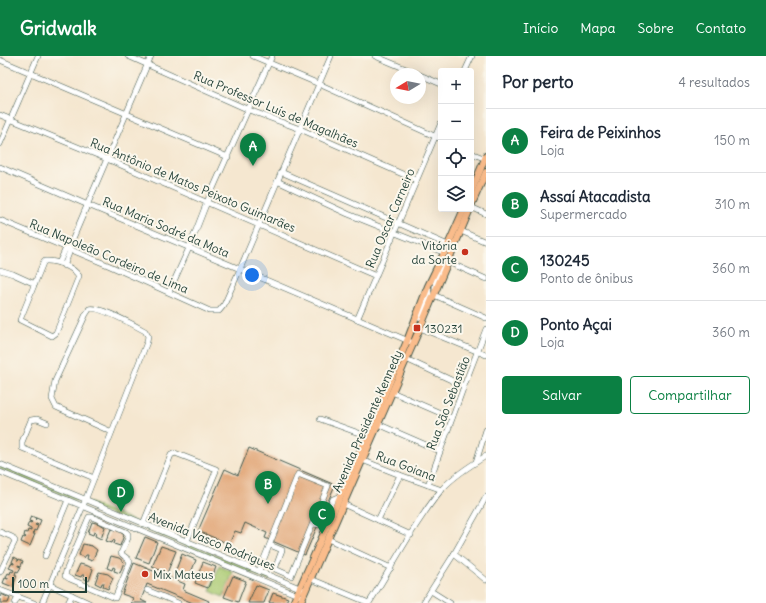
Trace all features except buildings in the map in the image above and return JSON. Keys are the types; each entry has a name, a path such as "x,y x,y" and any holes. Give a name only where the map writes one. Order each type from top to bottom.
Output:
{"main road":[{"path":"474,185 486,158"},
{"name":"Avenida Presidente Kennedy","path":"474,200 486,172"},
{"name":"Avenida Presidente Kennedy","path":"292,603 299,598 340,496 407,341 428,286 463,212"},
{"name":"Avenida Presidente Kennedy","path":"302,589 311,579 469,212"}],"street":[{"path":"0,144 38,56"},
{"name":"Rua Professor Luís de Magalhães","path":"128,56 249,110 300,129 416,180"},
{"path":"64,266 71,243 151,56"},
{"path":"253,56 438,138"},
{"path":"168,292 189,248 207,202 272,56"},
{"path":"240,269 331,56"},
{"path":"375,56 404,68"},
{"path":"466,68 472,56"},
{"path":"0,60 228,157"},
{"path":"426,77 438,83"},
{"name":"Rua Antônio de Matos Peixoto Guimarães","path":"0,115 107,159 376,276"},
{"name":"Rua Oscar Carneiro","path":"357,320 438,130"},
{"path":"474,153 486,158"},
{"name":"Rua Maria Sodré da Mota","path":"0,167 413,344"},
{"path":"281,172 448,245"},
{"path":"277,181 348,214 444,254"},
{"path":"312,198 317,188"},
{"path":"348,214 352,204"},
{"path":"474,208 486,214"},
{"name":"Rua Napoleão Cordeiro de Lima","path":"0,220 110,266 210,311 219,311 224,305 240,269"},
{"path":"461,231 486,242"},
{"path":"59,264 69,249"},
{"path":"46,261 64,266 76,272 79,278 56,333 52,336 20,320 43,263 46,261"},
{"path":"448,262 486,279"},
{"path":"0,270 35,284"},
{"path":"435,293 486,318"},
{"path":"42,603 86,499 141,358 148,336 145,330 102,310 89,309 55,381 52,400 56,407 112,432"},
{"path":"420,328 486,355"},
{"name":"Rua São Sebastião","path":"428,485 486,329"},
{"path":"406,359 464,386"},
{"path":"392,392 452,418"},
{"path":"48,423 37,419 31,420 22,442 22,448 94,478"},
{"path":"320,419 366,436"},
{"path":"378,424 440,451"},
{"path":"476,462 486,430"},
{"path":"143,524 171,455 175,453 210,466 216,469 216,471 187,541"},
{"path":"311,579 369,603 411,535 442,490 456,477 486,456"},
{"name":"Rua Goiana","path":"362,460 442,490"},
{"name":"Avenida Vasco Rodrigues","path":"0,464 302,589"},
{"name":"Avenida Vasco Rodrigues","path":"0,472 270,584 299,598"},
{"path":"259,571 298,474 328,486 291,576 275,568 282,550 270,545"},
{"path":"378,520 400,475"},
{"path":"313,524 319,526 321,525 333,499 340,496"},
{"path":"423,603 454,554 486,497"},
{"path":"45,556 68,500"},
{"path":"343,504 411,535"},
{"path":"92,517 103,522 128,534 128,538 121,553 130,562 117,596 114,598 65,576 89,518 92,517"},
{"path":"103,522 109,517"},
{"path":"117,520 117,528"},
{"path":"0,532 12,537 15,542 0,572"},
{"path":"328,540 391,568"},
{"path":"454,554 486,580"},
{"path":"270,584 273,577"},
{"path":"50,585 89,603"},
{"path":"0,590 34,603"},
{"path":"147,590 166,601 178,603"},
{"path":"431,591 450,603"},
{"path":"68,603 72,595"},
{"path":"15,603 18,597"}],"green space":[{"path":"0,465 78,498 76,501 0,469"},
{"path":"88,502 270,577 268,580 87,505"},
{"path":"219,566 233,572 223,597 210,591"}],"place":[{"name":"Feira de Peixinhos","path":"253,166"},
{"name":"Vitória da Sorte","path":"465,252"},
{"name":"130231","path":"417,328"},
{"name":"Assaí Atacadista","path":"268,504"},
{"name":"Ponto Açai","path":"121,512"},
{"name":"130245","path":"322,534"},
{"name":"Mix Mateus","path":"145,574"}]}
